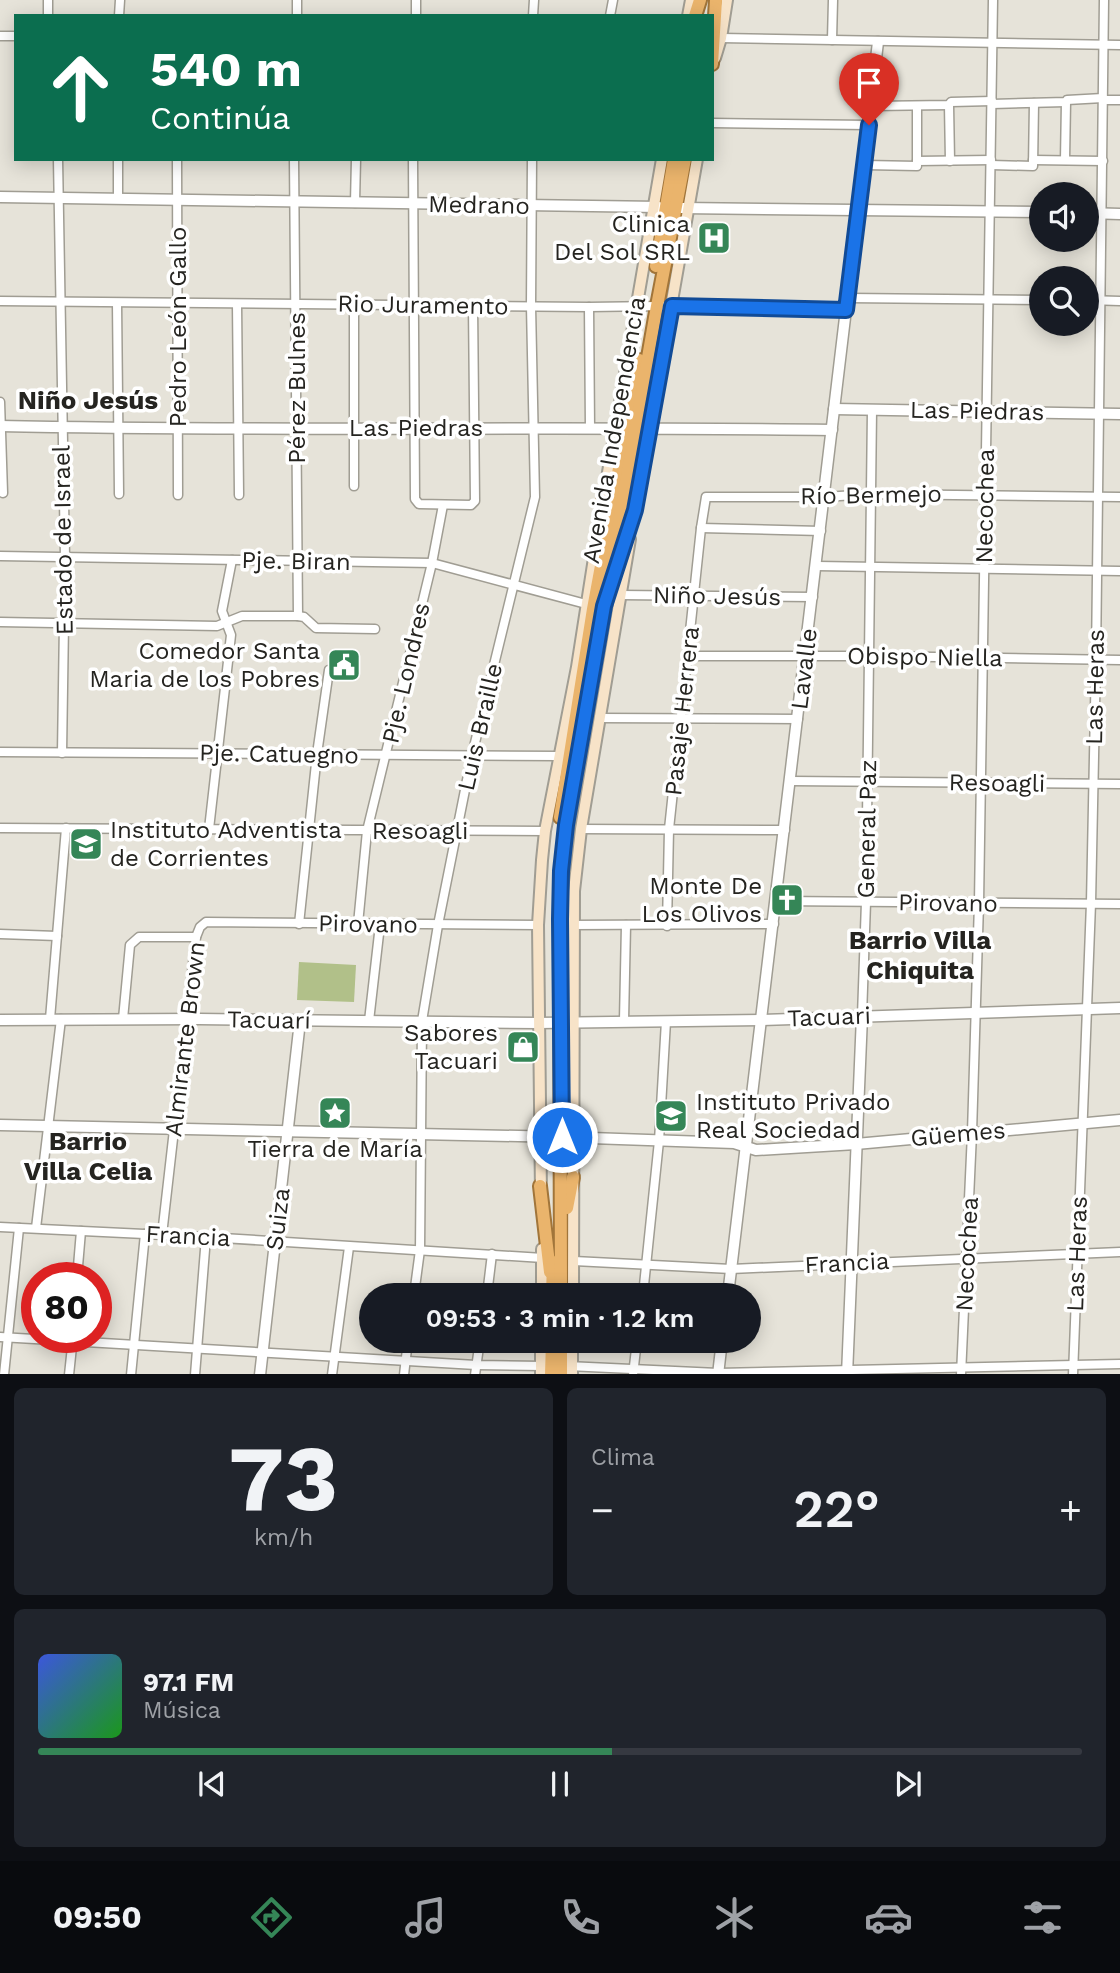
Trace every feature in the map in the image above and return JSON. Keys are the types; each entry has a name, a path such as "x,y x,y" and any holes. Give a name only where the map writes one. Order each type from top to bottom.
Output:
{"highway":[{"name":"Avenida Independencia","path":"671,208 674,161"},
{"name":"Avenida Independencia","path":"562,1022 553,920 557,839 564,782 595,606 633,428 647,306 684,161"},
{"path":"595,606 603,500"},
{"path":"595,606 635,510"},
{"name":"Avenida Independencia","path":"555,1283 561,1268 563,1138 561,871 595,606"},
{"path":"563,737 584,667"},
{"name":"Avenida Independencia","path":"552,1283 563,1138"},
{"path":"561,1268 564,1224 573,1177"},
{"path":"540,1186 550,1283"}],"main road":[{"path":"714,60 721,38 727,0"},
{"name":"Avenida Independencia","path":"603,500 633,428 672,306 671,208 662,161"},
{"name":"Avenida Independencia","path":"671,208 696,161"},
{"name":"Avenida Independencia","path":"562,1022 581,829 635,510 633,428 647,306"},
{"name":"Avenida Independencia","path":"549,1283 543,1258 540,1186 538,925 545,831 577,667 595,606"},
{"name":"Avenida Independencia","path":"563,1138 573,1177 573,1283"},
{"path":"548,1353 556,1370"},
{"path":"556,1370 565,1353"}],"street":[{"path":"831,40 833,0"},
{"name":"Necochea","path":"961,1371 979,904 993,0"},
{"name":"Las Heras","path":"1073,1370 1091,904 1104,0"},
{"path":"721,38 1120,45"},
{"name":"Lavalle","path":"730,1283 878,42"},
{"path":"872,106 1120,100"},
{"path":"1065,160 1066,102"},
{"path":"917,162 950,161 1033,166 1034,103"},
{"path":"949,105 950,161"},
{"path":"865,166 917,166 917,106"},
{"path":"714,124 869,125"},
{"path":"1033,160 1103,161"},
{"name":"Estado de Israel","path":"58,161 65,557 62,753"},
{"path":"118,161 118,198"},
{"name":"Pedro León Gallo","path":"177,161 178,495"},
{"name":"Pérez Bulnes","path":"294,161 298,616"},
{"path":"355,203 356,161"},
{"path":"413,161 415,499 419,504 471,505 475,501 473,305"},
{"name":"Luis Braille","path":"416,1283 420,1251 423,1135 422,1021 472,755 536,497 531,306 532,161"},
{"name":"Medrano","path":"0,197 1029,212"},
{"path":"1099,214 1120,214"},
{"path":"848,298 1029,300"},
{"name":"Rio Juramento","path":"0,301 672,306 846,310"},
{"path":"1100,301 1120,301"},
{"path":"117,303 119,494"},
{"path":"237,304 239,495"},
{"path":"354,304 354,486"},
{"path":"589,307 590,429"},
{"path":"0,402 3,493"},
{"name":"Las Piedras","path":"834,409 1120,414"},
{"name":"General Paz","path":"847,1373 866,902 872,410"},
{"name":"Las Piedras","path":"0,426 832,430"},
{"name":"Río Bermejo","path":"706,497 824,497 872,494 1120,497"},
{"name":"Pasaje Herrera","path":"667,926 669,829 706,497"},
{"name":"Pje. Londres","path":"358,924 367,831 432,563 443,505"},
{"path":"701,527 821,531"},
{"name":"Pje. Biran","path":"0,556 432,563 595,606"},
{"path":"209,829 231,635 222,611 232,560"},
{"path":"817,566 1120,571"},
{"name":"Niño Jesús","path":"621,595 813,597"},
{"path":"0,622 217,626 242,616 298,616 304,617 316,628 375,629"},
{"name":"Obispo Niella","path":"688,656 1120,660"},
{"path":"299,924 329,670"},
{"path":"599,718 798,719"},
{"name":"Pje. Catuegno","path":"0,752 559,757"},
{"name":"Resoagli","path":"791,781 1120,784"},
{"name":"Resoagli","path":"0,828 545,831"},
{"path":"36,1228 48,1126 56,1019 57,936 66,828"},
{"path":"581,829 785,830"},
{"name":"Pirovano","path":"777,901 1120,904"},
{"name":"Pirovano","path":"200,927 206,922 538,925"},
{"path":"369,1021 380,925"},
{"path":"572,925 774,925"},
{"path":"624,1021 626,925"},
{"name":"Almirante Brown","path":"162,1235 196,937 200,927"},
{"path":"0,934 57,936"},
{"path":"122,1019 130,945 139,937 196,937"},
{"name":"Tacuari","path":"538,1023 761,1020 1120,1007"},
{"name":"Tacuarí","path":"0,1020 538,1023"},
{"name":"Suiza","path":"260,1374 300,1021"},
{"path":"645,1283 659,1141 666,1021"},
{"name":"Güemes","path":"0,1125 734,1143 756,1150 856,1144 1120,1119"},
{"name":"Francia","path":"0,1227 543,1258"},
{"path":"4,1374 4,1337 19,1228"},
{"path":"78,1262 81,1231"},
{"path":"131,1374 145,1234"},
{"path":"195,1374 206,1237"},
{"path":"332,1374 349,1247"},
{"name":"Francia","path":"574,1261 732,1269 1120,1252"},
{"path":"488,1283 492,1254"},
{"path":"112,1342 556,1370 718,1374 1073,1370 1120,1364"},
{"path":"69,1374 71,1353"},
{"path":"404,1374 406,1353"},
{"path":"475,1374 478,1353"},
{"path":"633,1371 635,1353"},
{"path":"718,1374 720,1353"}],"green space":[{"path":"299,962 356,965 354,1002 297,1000"}],"place":[{"name":"Clinica Del Sol SRL","path":"714,238"},
{"name":"Comedor Santa Maria de los Pobres","path":"344,665"},
{"name":"Instituto Adventista de Corrientes","path":"86,844"},
{"name":"Monte De Los Olivos","path":"787,900"},
{"name":"Sabores Tacuari","path":"523,1047"},
{"name":"Tierra de María","path":"335,1113"},
{"name":"Instituto Privado Real Sociedad","path":"671,1116"}],"district":[{"name":"Niño Jesús","path":"88,400"},
{"name":"Barrio Villa Chiquita","path":"920,955"},
{"name":"Barrio Villa Celia","path":"88,1156"}],"route":[{"path":"562,1137 560,919 566,825 604,606 635,510 672,306 846,310 869,125"}]}
